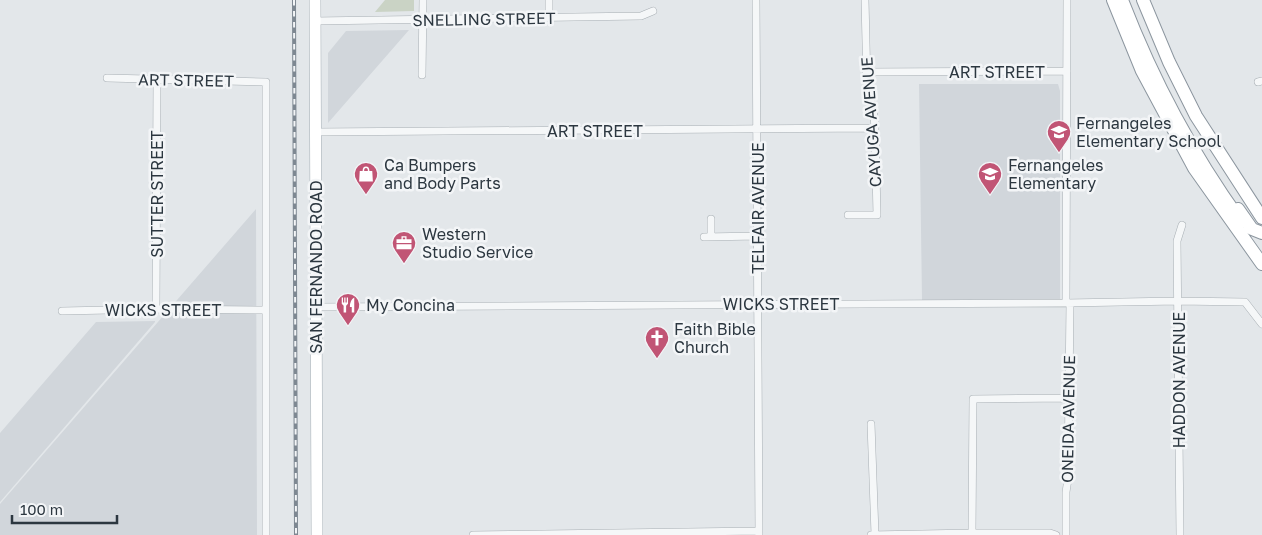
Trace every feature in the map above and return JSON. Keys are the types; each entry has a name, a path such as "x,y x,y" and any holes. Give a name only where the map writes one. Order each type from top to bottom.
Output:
{"highway":[{"path":"1113,0 1142,71 1194,168 1262,264"},
{"path":"1122,0 1159,86 1182,130 1210,176 1262,251"},
{"path":"1127,0 1156,69 1196,143 1252,229 1262,232"},
{"path":"1142,0 1169,62 1196,116 1262,218"}],"main road":[{"name":"SAN FERNANDO ROAD","path":"315,0 317,535"}],"street":[{"path":"422,76 423,0"},
{"path":"549,0 550,17"},
{"name":"TELFAIR AVENUE","path":"756,0 759,533"},
{"name":"CAYUGA AVENUE","path":"848,215 877,215 875,128 866,72 865,0"},
{"name":"ONEIDA AVENUE","path":"1066,535 1069,398 1067,0"},
{"name":"SNELLING STREET","path":"315,21 641,16 653,11"},
{"name":"ART STREET","path":"866,72 1067,71"},
{"name":"ART STREET","path":"107,78 266,82 265,310"},
{"name":"SUTTER STREET","path":"156,309 157,79"},
{"name":"ART STREET","path":"316,132 875,128"},
{"path":"711,218 707,237 758,236"},
{"name":"HADDON AVENUE","path":"1180,535 1177,241 1182,225"},
{"name":"WICKS STREET","path":"317,307 1068,303 1178,300 1245,302 1262,324"},
{"name":"WICKS STREET","path":"62,311 156,309 265,310"},
{"path":"265,310 266,535"},
{"path":"972,532 972,399 1069,398"},
{"path":"871,424 873,535 972,532 1050,533 1056,535"},
{"path":"473,535 759,533"}],"shaded area":[{"path":"409,30 328,123 328,53 346,31"},
{"name":"Fernangeles Elementary","path":"919,84 1058,84 1060,91 1060,299 922,300"},
{"path":"256,209 257,535 0,535 0,504"},
{"path":"155,321 0,502 0,433 96,322"}],"green space":[{"path":"385,0 414,0 414,11 375,12"}],"railway":[{"path":"294,0 296,535"}],"place":[{"name":"Fernangeles Elementary School","path":"1059,153"},
{"name":"Ca Bumpers and Body Parts","path":"366,195"},
{"name":"Fernangeles Elementary","path":"990,195"},
{"name":"Western Studio Service","path":"404,264"},
{"name":"My Concina","path":"348,326"},
{"name":"Faith Bible Church","path":"657,359"}]}
